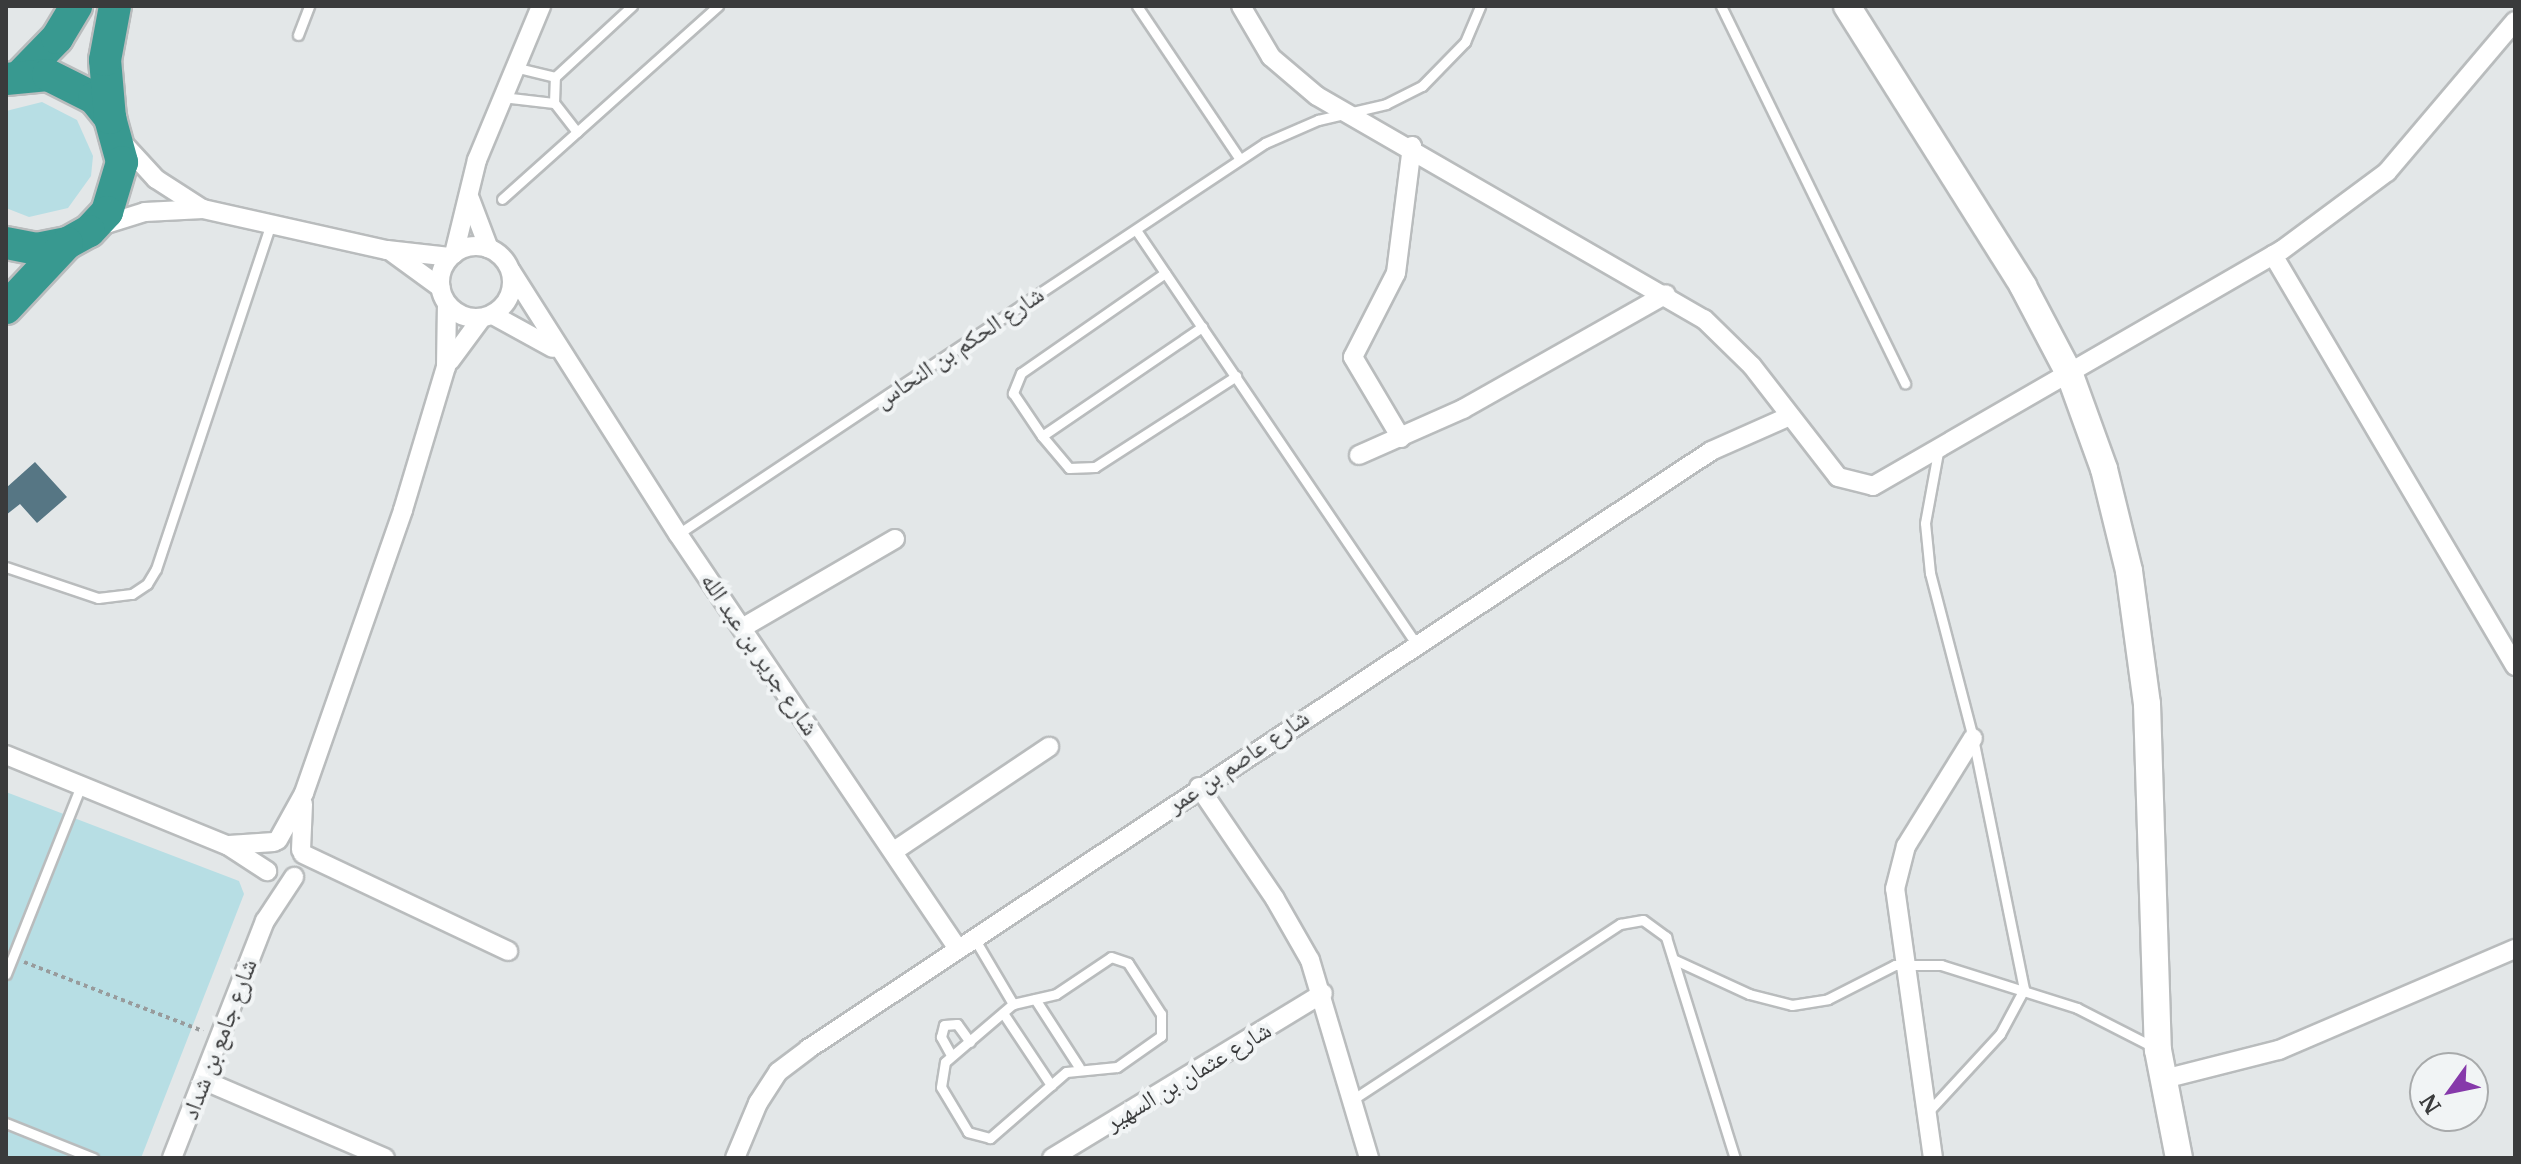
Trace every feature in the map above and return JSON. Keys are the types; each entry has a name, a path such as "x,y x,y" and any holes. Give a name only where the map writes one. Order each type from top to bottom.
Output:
{"highway":[{"path":"14,77 57,38 76,6"},
{"path":"6,308 78,237 118,188 105,60 115,6"},
{"path":"14,77 72,83 114,127"},
{"path":"6,243 37,249 78,237"}],"street":[{"path":"265,921 268,873 264,855 276,841 304,793 360,638 446,367 444,296 469,196 502,97 541,6"},
{"path":"1241,6 1285,72 1349,113 1412,146 1666,294 1721,333 1838,477 1856,484 1889,481 2273,255 2387,172 2515,21"},
{"path":"1847,6 2023,286 2070,375 2104,469 2129,571 2143,675 2158,1050 2179,1158"},
{"path":"114,127 156,179 203,209"},
{"path":"1401,438 1353,357 1396,273 1412,146"},
{"path":"446,367 487,317 510,296 511,271 489,249 469,196"},
{"path":"78,237 145,212 203,209 387,250 452,256 471,246 489,249"},
{"path":"387,250 468,318 487,317"},
{"path":"2273,255 2515,666"},
{"name":"شارع جرير بن عبد الله","path":"511,271 564,359 678,534 958,949"},
{"path":"1359,455 1401,438 1666,294"},
{"name":"شارع جرير بن عبد الله","path":"487,317 527,329 564,359"},
{"name":"شارع عاصم بن عمر","path":"735,1158 758,1103 778,1072 1199,787 1711,451 1790,416"},
{"path":"742,628 895,539"},
{"path":"1933,1158 1907,963 1896,905 1898,866 1973,738"},
{"path":"894,851 1049,747"},
{"path":"6,755 227,845 282,880 296,876 352,881"},
{"path":"1199,787 1294,929 1323,993 1369,1158"},
{"path":"265,921 296,876 302,852 304,793"},
{"path":"227,845 276,841 352,881 508,951"},
{"name":"شارع جامع بن شداد","path":"172,1158 265,921"},
{"path":"2164,1079 2279,1050 2515,949"},
{"name":"شارع عثمان بن السهير","path":"1052,1158 1323,993"},
{"path":"203,1080 385,1158"}],"lane":[{"path":"298,35 309,6"},
{"path":"577,132 554,103 555,77 632,6"},
{"path":"502,199 718,6"},
{"path":"1137,6 1240,159"},
{"name":"شارع الحكم بن النحاس","path":"678,534 1240,159 1291,130 1405,96 1439,73 1465,42 1480,6"},
{"path":"1721,6 1905,384"},
{"path":"514,67 555,77"},
{"path":"502,97 554,103"},
{"path":"6,567 98,598 124,597 147,584 156,569 271,224"},
{"path":"1136,230 1416,643"},
{"path":"1165,273 1021,373 1013,393 1042,436 1069,468 1095,467 1236,376"},
{"path":"1042,436 1202,327"},
{"path":"1928,1112 2000,1034 2024,989 1973,738 1926,548 1928,493 1938,452"},
{"path":"6,974 81,786"},
{"path":"1352,1100 1629,920 1643,920 1660,930 1673,959 1735,1158"},
{"path":"974,938 1013,1004"},
{"path":"1117,957 1128,963 1161,1014 1161,1036 1123,1064 1103,1070 1079,1067 1051,1085 996,1135 978,1138 968,1132 941,1087 941,1070 951,1055 1013,1004 1035,999 1056,994 1105,959 1117,957"},
{"path":"1673,959 1749,994 1792,1005 1828,999 1907,963 1959,969 2077,1008 2158,1050"},
{"path":"1035,999 1079,1067"},
{"path":"1003,1013 1051,1085"},
{"path":"951,1055 940,1032 944,1025 957,1024 970,1042"},
{"path":"6,1123 93,1158"}],"path":[{"path":"13,957 220,1037"}],"shaded area":[{"path":"42,102 77,120 93,156 91,176 68,208 29,217 6,208 6,111"},
{"path":"6,792 239,881 244,894 141,1158 6,1158"}],"building":[{"path":"35,462 67,497 37,523 20,504 6,515 6,488"}]}
